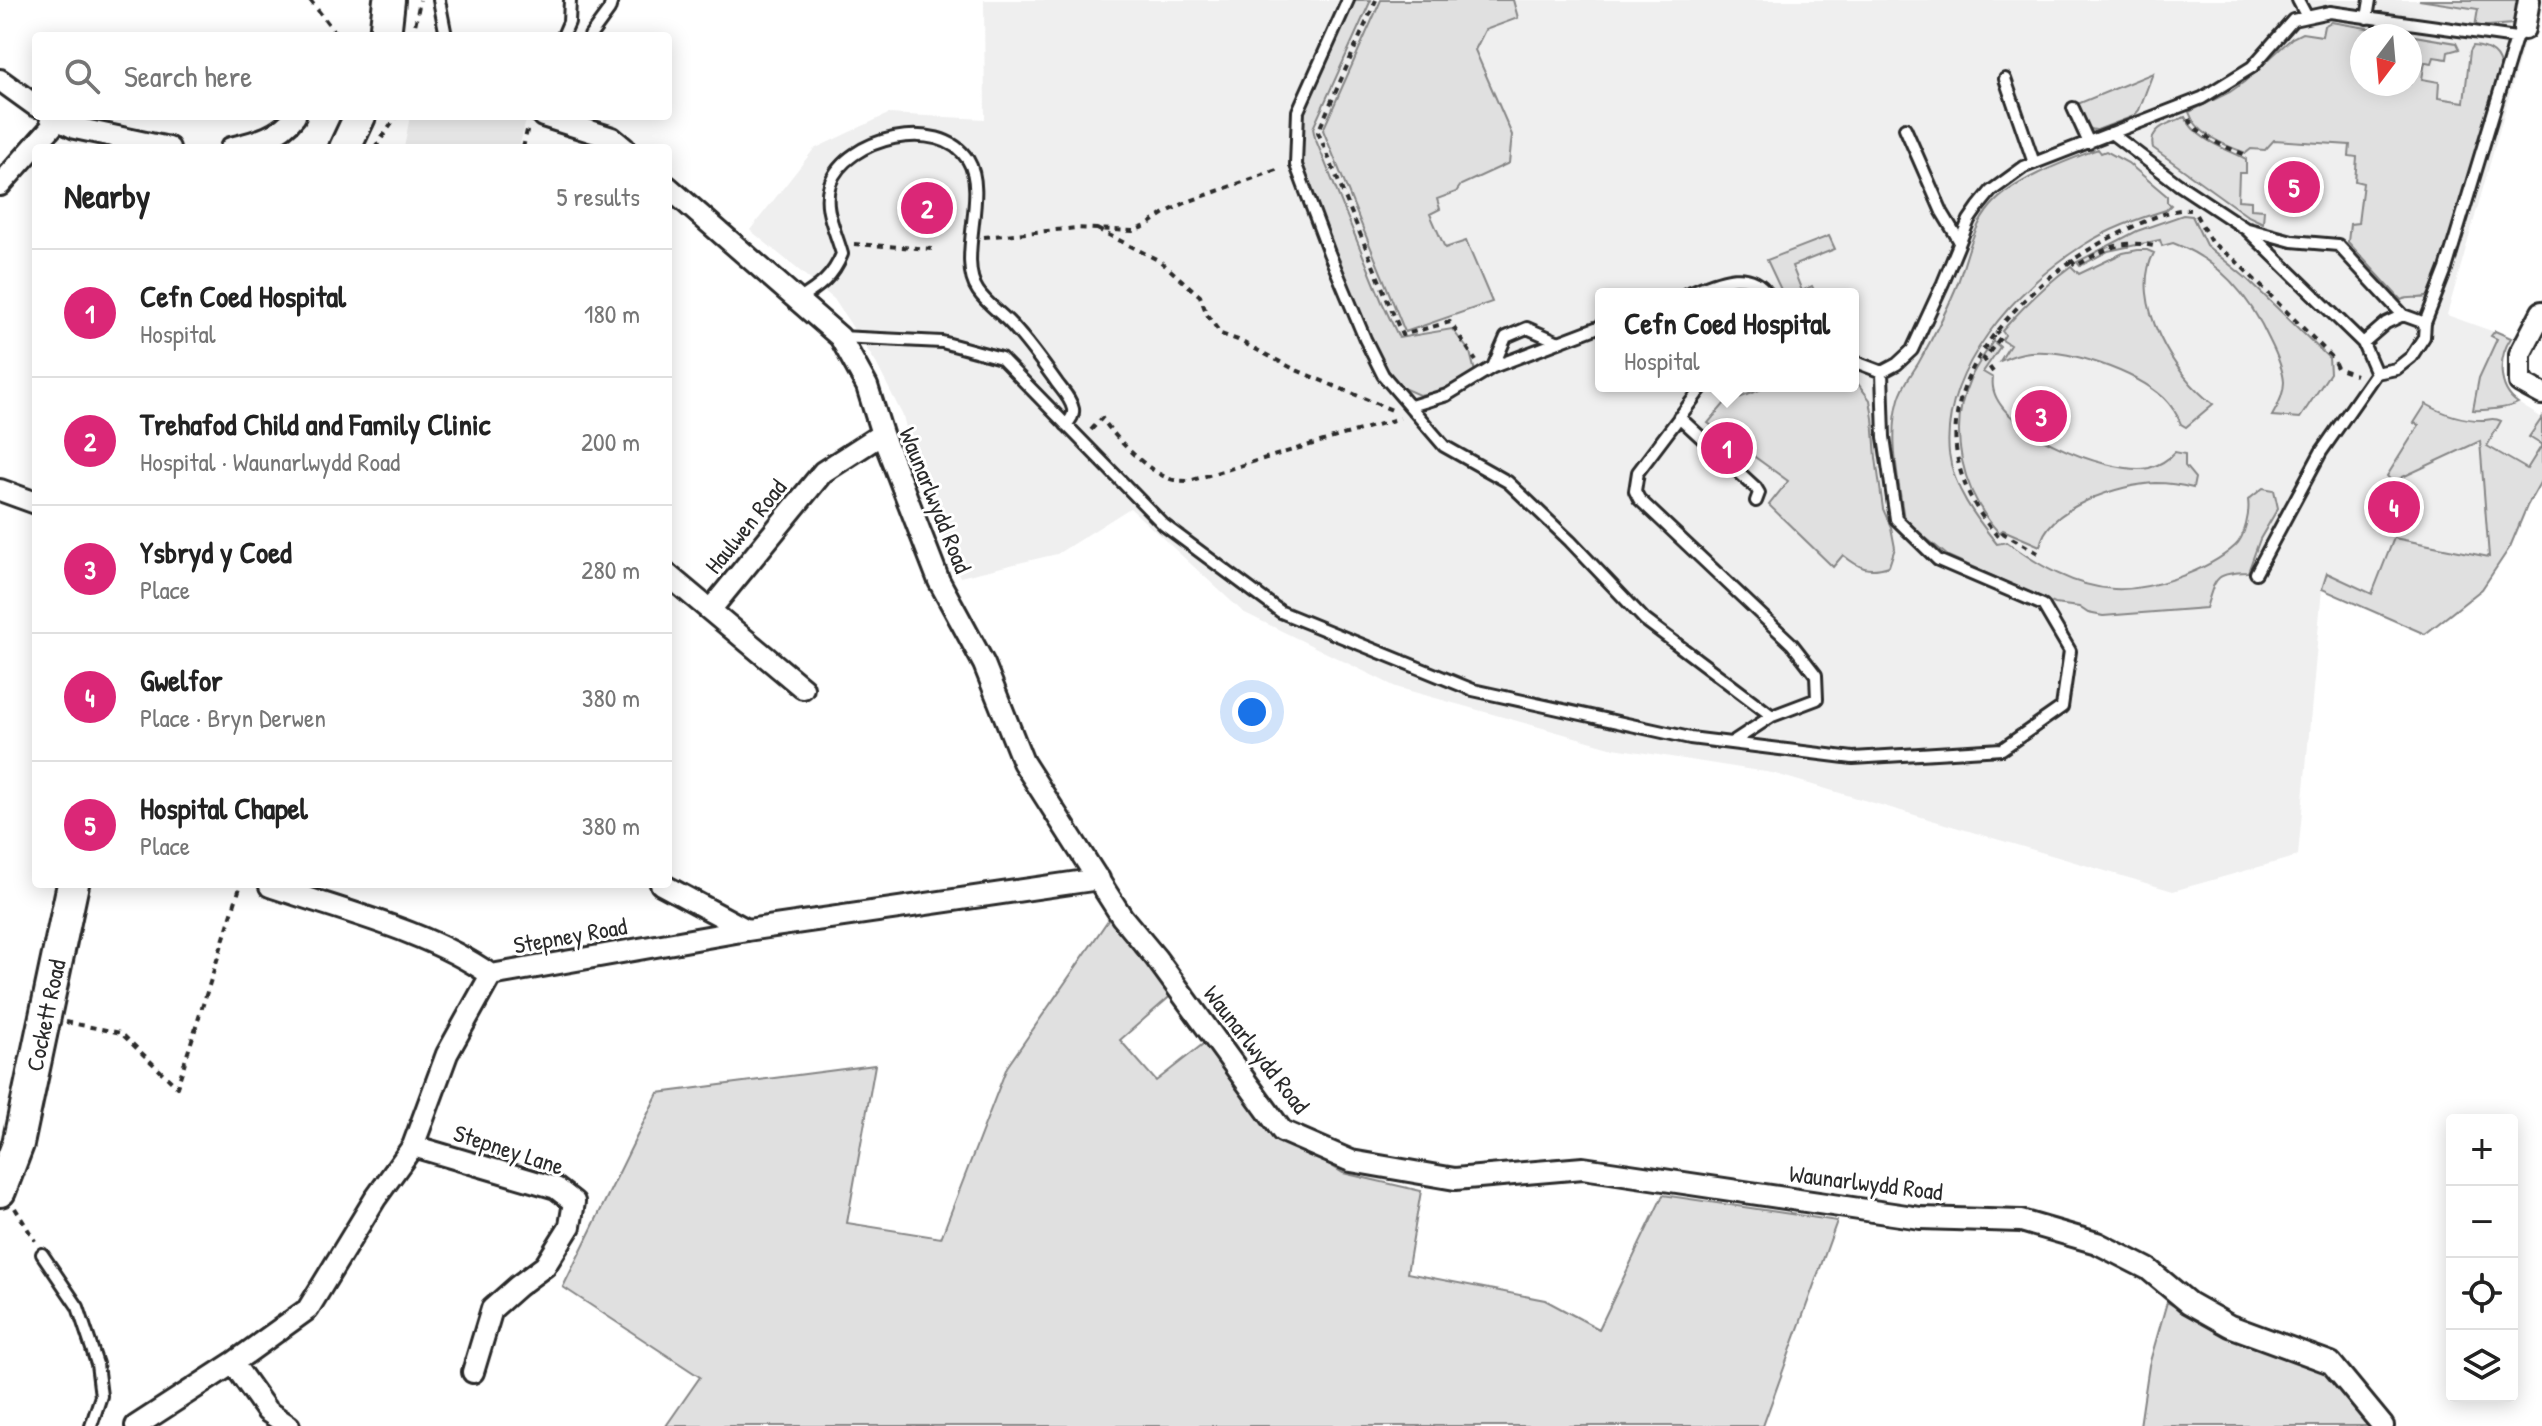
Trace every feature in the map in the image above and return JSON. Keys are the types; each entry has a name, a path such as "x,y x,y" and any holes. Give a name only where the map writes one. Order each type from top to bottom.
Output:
{"main road":[{"path":"385,32 389,0"},
{"path":"347,144 358,120"},
{"name":"Cockett Road","path":"1,1188 18,1144 72,888"}],"street":[{"path":"2520,33 2529,0"},
{"path":"0,80 32,103"},
{"path":"32,144 51,120"},
{"path":"59,120 116,138 148,144"},
{"path":"262,144 286,128 292,120"},
{"path":"556,120 612,138 619,144"},
{"path":"0,185 32,145"},
{"name":"Waunarlwydd Road","path":"672,190 840,337 867,386 882,434 939,581 984,664 1023,762 1122,917 1282,1131 1351,1161 1455,1179 1583,1168 1920,1218 2021,1221 2097,1243 2148,1269 2189,1303 2230,1326 2331,1363 2383,1426"},
{"path":"2542,312 2520,354 2520,382 2542,394"},
{"name":"Haulwen Road","path":"803,688 711,609 823,472 882,434"},
{"path":"0,490 32,502"},
{"path":"672,578 711,609"},
{"name":"Stepney Road","path":"136,1426 233,1363 308,1309 375,1199 413,1146 447,1054 491,975 747,930 1099,879"},
{"path":"276,888 411,934 475,963 491,975"},
{"path":"668,888 747,930"},
{"name":"Stepney Lane","path":"413,1146 556,1188 574,1202 570,1226 545,1266 492,1309 473,1372"},
{"path":"233,1363 267,1411 289,1426"}],"lane":[{"path":"439,0 445,32"},
{"path":"565,32 569,22 570,0"},
{"path":"593,32 609,10 612,0"},
{"path":"1348,0 1298,111 1296,165 1365,339 1383,375 1444,446 1508,482 1570,541 1645,620 1772,716"},
{"path":"2298,0 2307,17"},
{"path":"2367,18 2370,0"},
{"path":"1859,363 1882,372 1897,364 1912,350 1969,220 1991,191 2010,175 2202,98 2252,67 2293,20 2330,12 2520,33 2446,269 2425,323 2424,337 2411,357 2396,369 2376,373 2321,452 2256,573"},
{"path":"2005,79 2034,163"},
{"path":"2073,108 2089,143"},
{"path":"1905,128 1942,212 1960,242"},
{"path":"2111,133 2178,184 2246,229 2363,343 2376,373"},
{"path":"798,300 826,281 842,254 828,204 830,185 839,166 863,149 898,137 921,135 943,140 968,160 975,179 970,274 977,290 1036,352 1068,398 1073,410 1066,425"},
{"path":"2246,229 2292,241 2338,245 2403,315 2425,323"},
{"path":"1702,288 1726,279 1744,278 1764,288"},
{"path":"2363,343 2386,323 2403,315"},
{"path":"1488,370 1506,337 1527,328 1559,342"},
{"path":"1411,406 1447,395 1488,370 1595,328"},
{"path":"840,337 942,342 1001,358 1164,525 1281,612 1473,690 1690,738 1853,758 2002,749 2062,707 2070,651 2043,605 1938,560 1896,519 1884,437 1882,372"},
{"path":"1698,392 1638,472 1635,491 1639,499 1792,644 1816,675 1817,699 1772,716 1731,743"},
{"path":"1679,417 1756,488 1759,493 1756,501"},
{"path":"42,1254 78,1307 97,1364 101,1396 91,1426"}],"path":[{"path":"310,0 335,32"},
{"path":"414,32 420,0"},
{"path":"1376,0 1318,132 1402,335 1450,322 1488,370"},
{"path":"2186,114 2201,134 2246,155"},
{"path":"378,144 394,120"},
{"path":"524,144 530,120"},
{"path":"973,238 1046,230 1133,231 1187,202 1296,165"},
{"path":"2038,553 2003,533 1999,538 1967,491 1955,454 1957,405 1982,349 2023,299 2071,260 2110,238 2180,208 2194,211 2211,242 2235,260 2332,357 2337,368 2358,375"},
{"path":"1097,229 1160,261 1200,296 1207,315 1221,334 1405,416 1189,481 1171,480 1150,466 1123,444 1102,418"},
{"path":"2071,260 2076,266 2108,249 2135,242 2158,247"},
{"path":"840,247 851,244 932,249"},
{"path":"1993,372 1984,359 2001,337 1996,331"},
{"path":"44,1018 121,1033 177,1087 240,888"},
{"path":"1,1188 42,1254"}],"shaded area":[{"path":"984,0 2519,0 2513,23 2533,32 2523,47 2447,315 2511,338 2506,345 2501,379 2510,398 2542,418 2542,479 2510,547 2482,589 2425,634 2322,589 2298,856 2173,891 1772,773 1614,748 1396,687 1243,612 1130,508 1057,554 960,577 922,490 903,416 876,363 834,299 750,230 814,149 888,114 985,119"},
{"path":"1354,0 1371,0 1313,128 1315,138 1399,338 1452,329 1470,352 1475,372 1438,392 1419,395 1403,388 1382,363 1353,299 1301,158 1303,113"},
{"path":"1381,0 1513,0 1518,18 1485,30 1475,50 1512,135 1509,163 1437,199 1440,209 1430,214 1445,248 1466,241 1492,302 1405,332 1323,130"},
{"path":"2419,0 2519,0 2513,24 2475,27 2478,9"},
{"path":"2331,22 2350,25 2350,96 2422,96 2422,79 2439,82 2438,98 2464,102 2473,46 2489,50 2499,60 2501,71 2432,295 2428,297 2401,300 2348,242 2350,224 2358,223 2363,183 2355,181 2357,157 2349,156 2350,145 2274,140 2265,150 2251,149 2246,153 2204,133 2189,112 2244,82 2292,38 2302,33 2322,36 2324,26"},
{"path":"2422,37 2456,43 2459,49 2448,52 2447,59 2434,57 2432,63 2425,62 2422,79"},
{"path":"2153,73 2134,116 2097,130 2083,122 2075,105"},
{"path":"2185,117 2196,132 2246,159 2246,173 2239,173 2238,200 2251,201 2251,209 2264,210 2263,223 2246,215 2153,148 2152,141 2157,131"},
{"path":"409,120 526,120 520,144 405,144"},
{"path":"2098,149 2128,163 2167,196 2167,202 2171,205 2166,210 2102,234 2082,246 2057,263 2009,308 1970,362 1957,391 1950,422 1951,466 1967,502 1997,544 2007,542 2031,559 2071,579 2114,589 2161,583 2210,564 2242,537 2248,500 2263,488 2274,490 2278,508 2260,539 2248,572 2228,574 2218,579 2206,608 2103,616 2088,613 2079,607 2055,604 1948,556 1904,520 1894,444 1899,399 1947,308 1978,225 1991,206 2012,188 2041,172"},
{"path":"2183,215 2192,216 2206,245 2246,278 2329,358 2330,373 2300,418 2272,416 2284,386 2277,356 2243,295 2205,259 2173,243 2162,246 2160,240 2108,251 2080,266 2077,262 2137,231"},
{"path":"1829,236 1835,249 1792,266 1801,288 1780,288 1767,260"},
{"path":"2138,250 2154,253 2148,272 2147,293 2160,336 2184,376 2213,404 2186,427 2167,401 2151,388 2101,364 2046,352 2022,353 2000,361 2010,345 2002,340 2005,335 2002,331 2061,273 2071,266 2079,274 2123,253"},
{"path":"2495,331 2511,338 2504,354 2502,372 2506,390 2518,403 2496,409 2473,410 2479,378 2497,339 2491,336"},
{"path":"1993,341 2000,347 1983,372 1993,378 1996,396 2008,414 2028,430 2080,456 2130,468 2153,467 2175,452 2185,454 2185,466 2195,478 2193,488 2156,483 2106,493 2071,509 2056,520 2040,546 2003,530 1999,533 1976,499 1962,460 1959,440 1963,399 1972,374"},
{"path":"1859,385 1870,400 1883,509 1895,548 1889,566 1869,569 1843,555 1833,567 1769,505 1788,481 1708,423 1724,404 1754,392 1859,392"},
{"path":"2426,404 2460,417 2501,421 2487,446 2527,469 2542,445 2542,479 2510,547 2482,589 2425,634 2322,589 2327,573 2372,594 2394,538 2489,557 2480,441 2392,482 2387,476 2419,425 2414,423"},
{"path":"2542,418 2542,445 2529,437"},
{"path":"1113,913 1175,992 1120,1040 1156,1081 1207,1041 1279,1133 1343,1173 1421,1191 1407,1273 1545,1300 1599,1329 1663,1195 1837,1221 1763,1426 666,1426 700,1377 563,1287 658,1093 875,1065 847,1223 941,1238 1007,1067"},
{"path":"2167,1302 2222,1332 2305,1360 2328,1373 2375,1426 2140,1426 2149,1365"}],"place":[{"name":"Hospital Chapel","path":"2294,187"},
{"name":"Trehafod Child and Family Clinic","path":"927,208"},
{"name":"Ysbryd y Coed","path":"2041,416"},
{"name":"Cefn Coed Hospital","path":"1727,448"},
{"name":"Gwelfor","path":"2394,507"}]}
